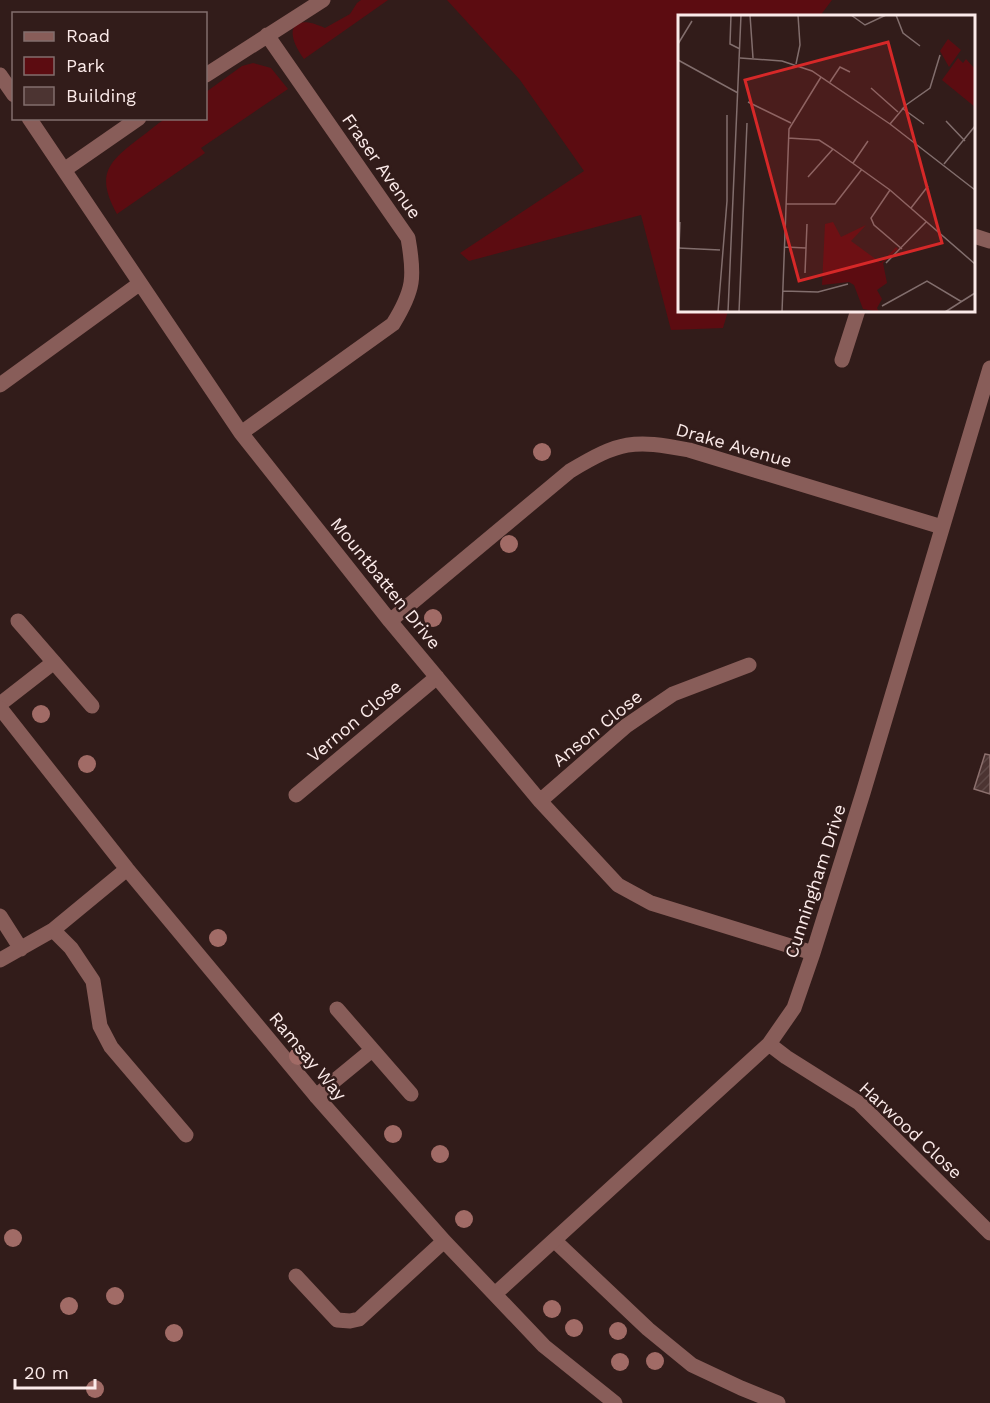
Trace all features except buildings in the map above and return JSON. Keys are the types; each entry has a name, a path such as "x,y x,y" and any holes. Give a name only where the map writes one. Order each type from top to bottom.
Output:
{"street":[{"path":"207,74 324,0"},
{"name":"Fraser Avenue","path":"241,433 393,324 405,305 412,287 413,263 408,238 267,35"},
{"path":"0,75 12,92"},
{"name":"Mountbatten Drive","path":"30,120 241,433 390,621 540,801 618,885 651,903 813,953"},
{"path":"64,170 136,120"},
{"path":"975,236 990,241"},
{"path":"0,385 139,284"},
{"path":"842,360 857,312"},
{"name":"Cunningham Drive","path":"495,1294 769,1044 794,1008 873,762 990,368"},
{"name":"Drake Avenue","path":"390,621 570,471 599,453 624,444 651,442 689,450 942,527"},
{"path":"18,621 92,706"},
{"path":"0,706 54,662"},
{"name":"Anson Close","path":"540,801 626,726 673,694 749,665"},
{"name":"Vernon Close","path":"296,795 437,677"},
{"name":"Ramsay Way","path":"0,706 127,869 316,1096 444,1241 544,1346 615,1403"},
{"path":"0,960 53,930 127,869"},
{"path":"0,916 21,949"},
{"path":"53,930 71,948 93,981 100,1026 111,1047 186,1135"},
{"path":"337,1009 411,1094"},
{"name":"Harwood Close","path":"769,1044 859,1103 990,1233"},
{"path":"316,1096 372,1050"},
{"path":"296,1276 337,1320 359,1319 444,1241"},
{"path":"555,1241 648,1329 692,1365 778,1403"}],"green space":[{"path":"361,0 388,0 304,59 294,41 294,27 304,22 325,28 350,14"},
{"path":"447,0 832,0 821,15 678,15 678,312 728,312 723,328 671,330 641,215 469,261 460,253 584,171 520,80"},
{"path":"253,63 271,68 288,89 201,148 205,153 117,214 110,200 106,179 113,162 164,120 207,120 207,91 242,66"}]}
